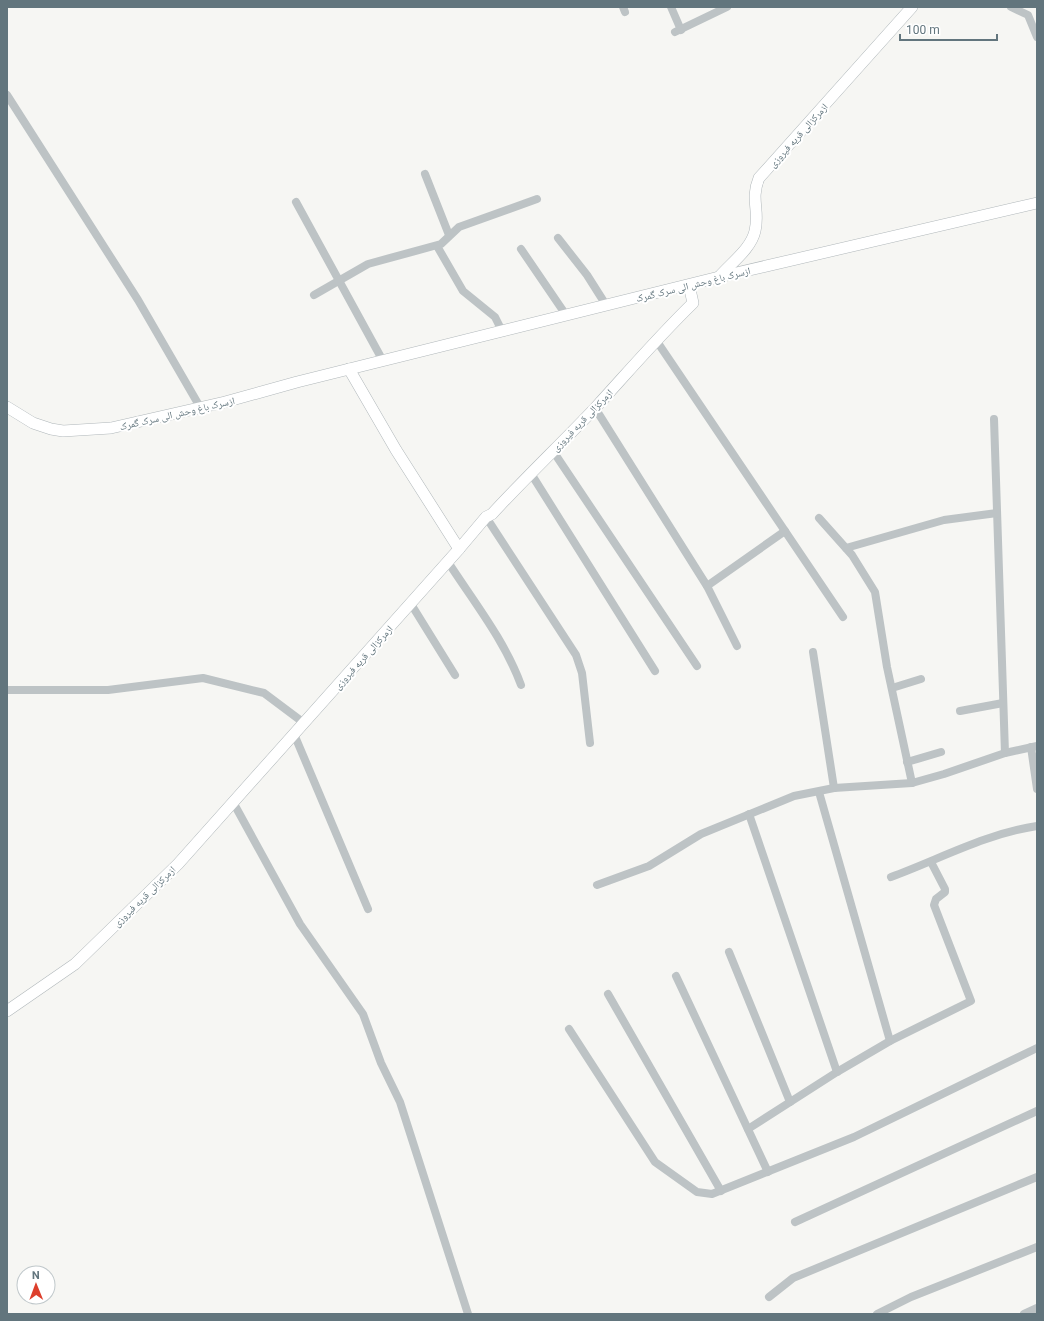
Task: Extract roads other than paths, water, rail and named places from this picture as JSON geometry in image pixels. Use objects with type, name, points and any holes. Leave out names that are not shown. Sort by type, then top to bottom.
[{"type":"main road","name":"ازمرکزالی قریه فیروزی","points":[[719,277],[751,241],[757,220],[754,189],[759,178],[912,7]]},
{"type":"main road","name":"ازسرک باغ وحش الی سرک گمرک","points":[[7,407],[33,423],[51,429],[63,431],[111,428],[246,397],[349,369],[719,277],[1037,203]]},
{"type":"main road","name":"ازمرکزالی قریه فیروزی","points":[[7,1011],[75,964],[178,864],[460,549],[486,517],[492,514],[530,472],[595,408],[656,340],[693,302],[689,285]]},
{"type":"main road","points":[[349,369],[396,450],[460,549]]},
{"type":"street","points":[[672,7],[678,31],[722,8]]},
{"type":"street","points":[[1011,7],[1028,15],[1037,38]]},
{"type":"street","points":[[7,95],[138,300],[200,407]]},
{"type":"street","points":[[425,174],[449,234]]},
{"type":"street","points":[[314,295],[368,264],[437,246],[445,242],[449,234],[459,227],[537,199]]},
{"type":"street","points":[[296,202],[383,361]]},
{"type":"street","points":[[558,238],[587,275],[606,305]]},
{"type":"street","points":[[437,246],[463,291],[496,317],[502,331]]},
{"type":"street","points":[[521,249],[566,315]]},
{"type":"street","points":[[656,340],[843,617]]},
{"type":"street","points":[[595,408],[708,586],[737,646]]},
{"type":"street","points":[[994,419],[1005,753]]},
{"type":"street","points":[[553,451],[682,642],[696,666]]},
{"type":"street","points":[[530,472],[655,671]]},
{"type":"street","points":[[846,548],[944,520],[997,513]]},
{"type":"street","points":[[486,517],[576,655],[582,673],[590,743]]},
{"type":"street","points":[[819,518],[846,548],[868,578],[875,592],[892,688],[912,783]]},
{"type":"street","points":[[708,586],[785,531]]},
{"type":"street","points":[[448,562],[504,648],[514,666],[521,685]]},
{"type":"street","points":[[411,604],[455,675]]},
{"type":"street","points":[[813,652],[834,788]]},
{"type":"street","points":[[7,690],[108,690],[203,678],[264,694],[304,723]]},
{"type":"street","points":[[892,688],[921,679]]},
{"type":"street","points":[[960,711],[1003,703]]},
{"type":"street","points":[[294,734],[368,909]]},
{"type":"street","points":[[598,885],[649,866],[701,834],[794,796],[834,788],[912,783],[944,774],[1005,753],[1034,746],[1037,789]]},
{"type":"street","points":[[907,762],[941,752]]},
{"type":"street","points":[[819,792],[890,1041]]},
{"type":"street","points":[[233,802],[300,924],[363,1014],[381,1063],[400,1102],[468,1314]]},
{"type":"street","points":[[749,814],[837,1072]]},
{"type":"street","points":[[891,877],[987,838],[1011,830],[1037,826]]},
{"type":"street","points":[[748,1129],[837,1072],[890,1041],[971,1001],[934,905],[936,899],[945,892],[945,889],[931,862]]},
{"type":"street","points":[[729,952],[790,1102]]},
{"type":"street","points":[[676,976],[768,1172]]},
{"type":"street","points":[[608,994],[721,1190]]},
{"type":"street","points":[[569,1029],[655,1162],[697,1192],[712,1194],[854,1137],[1037,1048]]},
{"type":"street","points":[[795,1222],[1037,1111]]},
{"type":"street","points":[[769,1297],[793,1278],[1037,1177]]},
{"type":"street","points":[[876,1314],[910,1297],[1037,1247]]},
{"type":"street","points":[[1024,1314],[1037,1308]]}]
